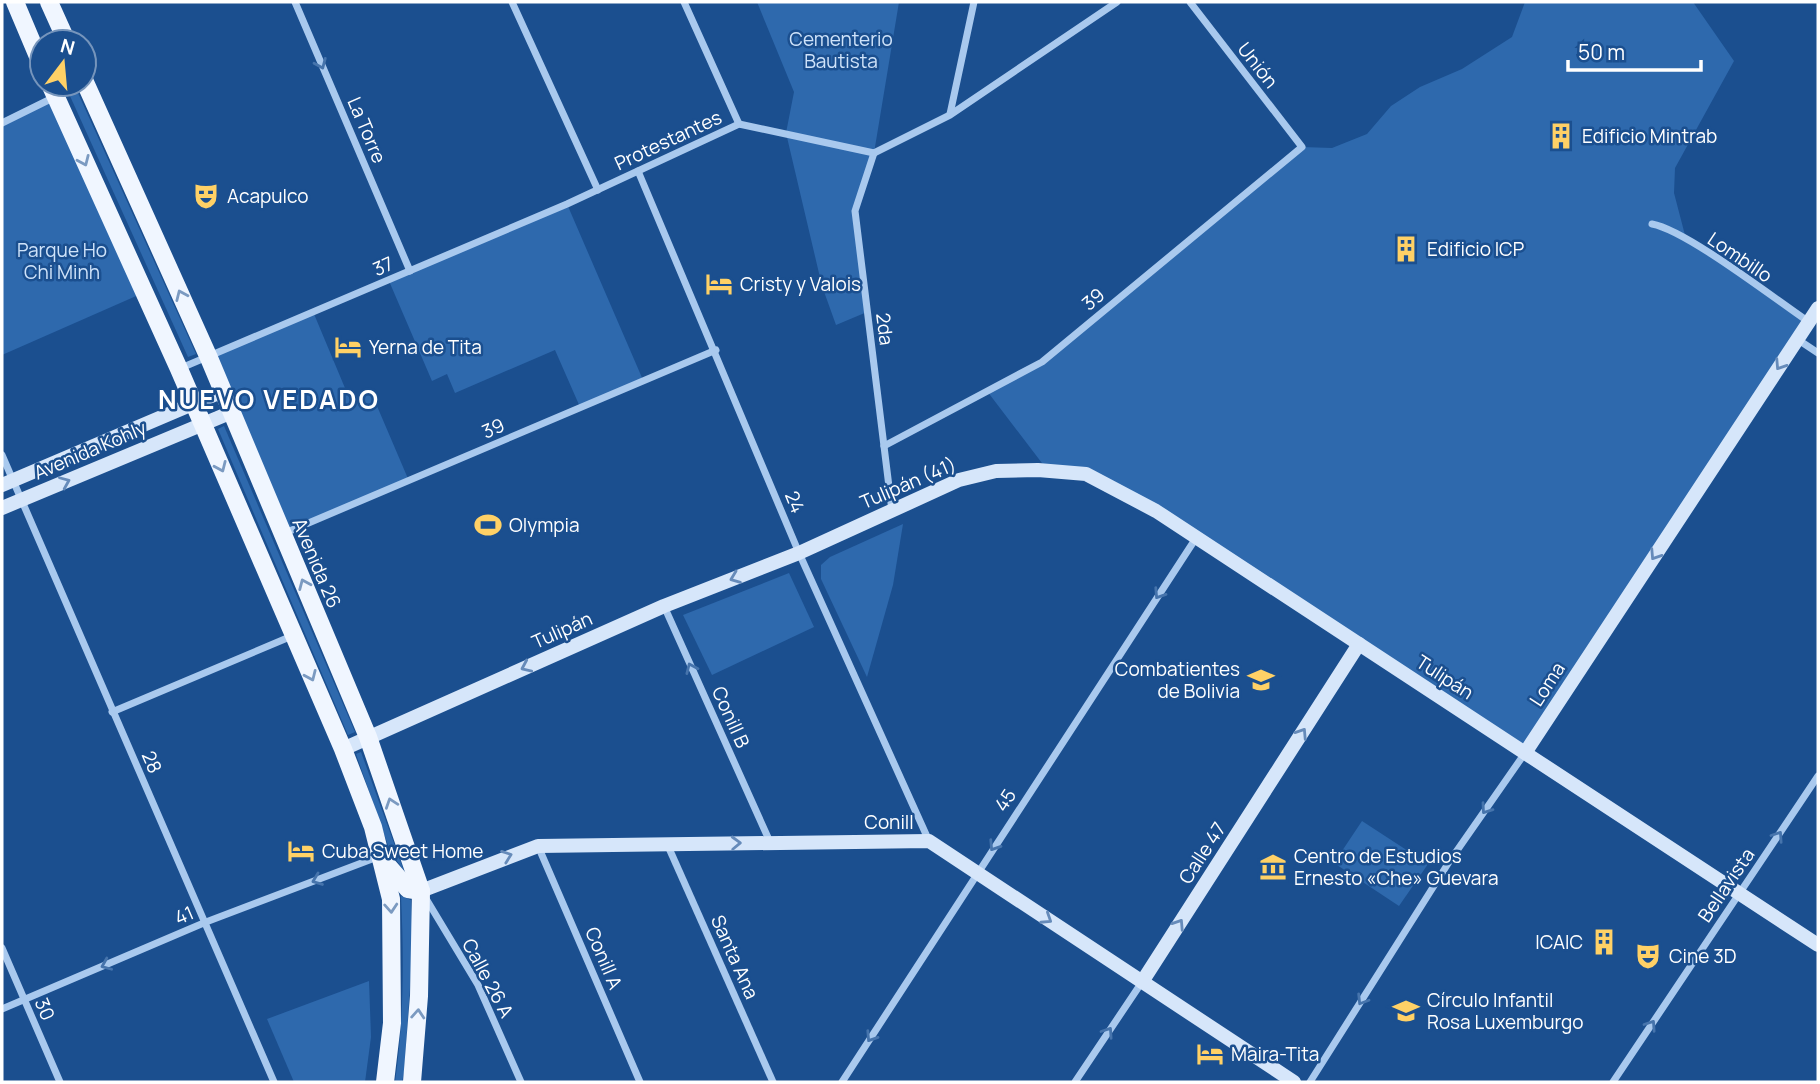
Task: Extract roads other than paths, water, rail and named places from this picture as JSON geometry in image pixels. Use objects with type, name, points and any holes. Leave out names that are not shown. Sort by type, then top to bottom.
[{"type":"main road","points":[[15,2],[28,33]]},
{"type":"main road","points":[[49,2],[61,28]]},
{"type":"main road","points":[[56,98],[179,369],[343,749],[381,856],[391,899],[394,962],[392,1023],[385,1082]]},
{"type":"main road","name":"Avenida 26","points":[[90,98],[209,358],[368,737],[421,891],[419,996],[412,1082]]},
{"type":"main road","points":[[381,856],[408,889],[421,891]]},
{"type":"street","name":"La Torre","points":[[295,2],[410,271]]},
{"type":"street","points":[[512,2],[598,190]]},
{"type":"street","points":[[684,2],[739,124]]},
{"type":"street","points":[[950,115],[974,2]]},
{"type":"street","points":[[874,153],[950,115],[1117,2]]},
{"type":"street","name":"Unión","points":[[1191,2],[1302,147]]},
{"type":"street","points":[[2,122],[41,98]]},
{"type":"street","name":"Protestantes","points":[[598,190],[739,124],[874,153]]},
{"type":"street","name":"39","points":[[884,446],[1042,362],[1302,147]]},
{"type":"street","name":"2da","points":[[874,153],[855,211],[892,511]]},
{"type":"street","name":"24","points":[[638,171],[716,350],[799,553],[929,841]]},
{"type":"street","name":"37","points":[[179,369],[598,190]]},
{"type":"street","name":"Lombillo","points":[[1652,224],[1663,226],[1686,239],[1809,322]]},
{"type":"street","name":"Loma","points":[[1310,1082],[1449,862],[1525,753],[1818,308]]},
{"type":"street","points":[[1797,339],[1818,353]]},
{"type":"street","name":"39","points":[[283,534],[716,350]]},
{"type":"street","name":"Avenida Kohly","points":[[7,482],[223,391]]},
{"type":"street","name":"Avenida Kohly","points":[[2,508],[232,412]]},
{"type":"street","name":"28","points":[[2,455],[7,482],[21,500],[274,1082]]},
{"type":"street","name":"Tulipán","points":[[1038,470],[1086,474],[1156,511],[1818,945]]},
{"type":"street","name":"Tulipán (41)","points":[[799,553],[959,480],[996,471],[1038,470]]},
{"type":"street","name":"45","points":[[842,1082],[1197,537]]},
{"type":"street","name":"Tulipán","points":[[343,749],[664,606],[799,553]]},
{"type":"street","name":"Conill B","points":[[664,606],[770,842]]},
{"type":"street","points":[[112,712],[293,636]]},
{"type":"street","name":"Calle 47","points":[[1075,1082],[1359,643]]},
{"type":"street","name":"Bellavista","points":[[1613,1082],[1818,776]]},
{"type":"street","name":"Conill","points":[[421,891],[507,855],[538,846],[929,841],[1294,1082]]},
{"type":"street","name":"Santa Ana","points":[[668,845],[773,1082]]},
{"type":"street","name":"Conill A","points":[[538,846],[640,1082]]},
{"type":"street","name":"41","points":[[2,1009],[206,922],[381,856]]},
{"type":"street","name":"Calle 26 A","points":[[421,891],[478,985],[521,1082]]},
{"type":"street","name":"30","points":[[2,948],[60,1082]]},
{"type":"place","name":"Edificio Mintrab","points":[[1561,136]]},
{"type":"place","name":"Acapulco","points":[[206,196]]},
{"type":"place","name":"Edificio ICP","points":[[1406,249]]},
{"type":"place","name":"Cristy y Valois","points":[[719,284]]},
{"type":"place","name":"Yerna de Tita","points":[[348,347]]},
{"type":"place","name":"Olympia","points":[[488,525]]},
{"type":"place","name":"Combatientes de Bolivia","points":[[1261,680]]},
{"type":"place","name":"Cuba Sweet Home","points":[[301,851]]},
{"type":"place","name":"Centro de Estudios Ernesto «Che» Guevara","points":[[1273,867]]},
{"type":"place","name":"ICAIC","points":[[1604,942]]},
{"type":"place","name":"Cine 3D","points":[[1648,956]]},
{"type":"place","name":"Círculo Infantil Rosa Luxemburgo","points":[[1406,1011]]},
{"type":"place","name":"Maira-Tita","points":[[1210,1054]]},
{"type":"district","name":"NUEVO VEDADO","points":[[269,399]]},
{"type":"park label","name":"Cementerio Bautista","points":[[841,50]]},
{"type":"park label","name":"Parque Ho Chi Minh","points":[[62,261]]}]
